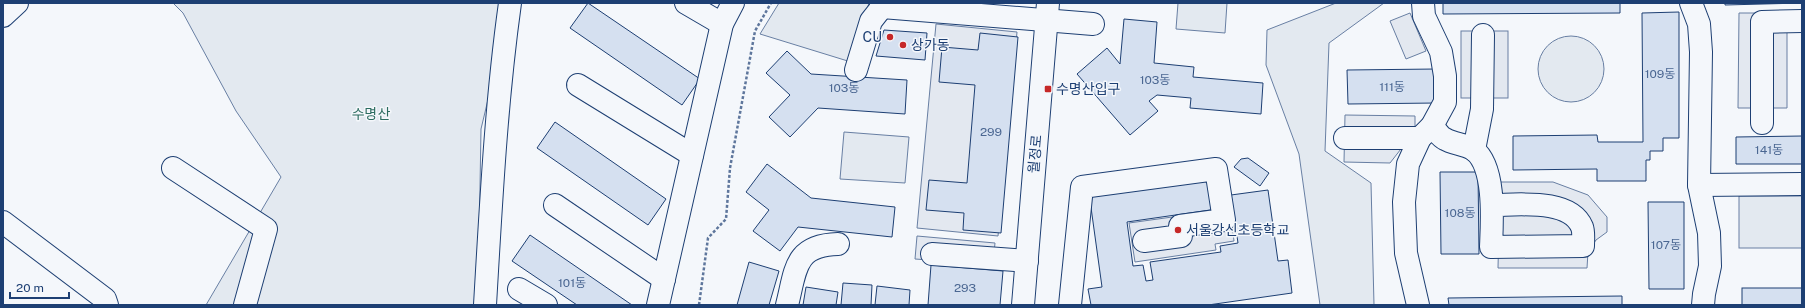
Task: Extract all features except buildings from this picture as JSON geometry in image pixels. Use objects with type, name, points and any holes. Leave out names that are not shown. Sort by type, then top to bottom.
[{"type":"street","points":[[3,16],[17,3]]},
{"type":"street","points":[[485,305],[493,166],[503,52],[510,3]]},
{"type":"street","points":[[686,3],[722,24]]},
{"type":"street","points":[[658,305],[722,24],[733,3]]},
{"type":"street","points":[[1418,305],[1406,253],[1404,202],[1408,164],[1445,102],[1445,76],[1441,52],[1424,16],[1423,3]]},
{"type":"street","points":[[1691,3],[1699,24],[1701,52],[1699,186],[1709,233],[1710,266],[1703,305]]},
{"type":"street","points":[[856,70],[871,21],[881,5],[1047,12],[1093,24]]},
{"type":"street","name":"월정로","points":[[1023,305],[1047,12]]},
{"type":"street","points":[[1762,123],[1762,22],[1802,21]]},
{"type":"street","points":[[1474,150],[1482,109],[1483,35]]},
{"type":"street","points":[[578,85],[692,155]]},
{"type":"street","points":[[1345,138],[1426,132],[1474,150],[1484,162],[1492,205]]},
{"type":"street","points":[[173,168],[266,229],[245,305]]},
{"type":"street","points":[[1070,305],[1082,187],[1216,169],[1224,220],[1180,226],[1181,236],[1144,241]]},
{"type":"street","points":[[1699,186],[1802,184]]},
{"type":"street","points":[[555,205],[664,279]]},
{"type":"street","points":[[3,222],[105,300],[107,305]]},
{"type":"street","points":[[787,305],[800,259],[808,250],[823,244],[838,244]]},
{"type":"street","points":[[932,254],[1027,261]]},
{"type":"street","points":[[519,289],[546,305]]},
{"type":"path","points":[[699,305],[708,238],[726,219],[730,168],[755,31],[771,3]]},
{"type":"green space","name":"수명산","points":[[173,3],[511,3],[481,129],[478,305],[206,305],[281,177],[236,111],[183,13]]},
{"type":"green space","points":[[779,3],[869,3],[851,62],[760,34]]},
{"type":"green space","points":[[1178,3],[1227,3],[1225,33],[1176,29]]},
{"type":"green space","points":[[1336,3],[1384,3],[1329,43],[1325,151],[1371,183],[1374,305],[1320,305],[1299,154],[1266,65],[1267,30]]},
{"type":"green space","points":[[1571,36],[1583,39],[1594,46],[1601,57],[1604,69],[1601,81],[1594,92],[1583,99],[1571,102],[1559,99],[1548,92],[1541,81],[1538,69],[1541,57],[1548,46],[1559,39]]},
{"type":"green space","points":[[844,132],[909,137],[905,183],[840,179]]},
{"type":"green space","points":[[1739,196],[1802,196],[1802,248],[1739,248]]},
{"type":"shaded area","points":[[1410,13],[1426,51],[1406,59],[1390,21]]},
{"type":"shaded area","points":[[1739,13],[1787,13],[1787,108],[1738,108]]},
{"type":"shaded area","points":[[936,24],[1017,32],[998,236],[917,228]]},
{"type":"shaded area","points":[[1461,31],[1508,31],[1508,98],[1461,98]]},
{"type":"shaded area","points":[[1345,115],[1415,116],[1415,131],[1390,163],[1344,162]]},
{"type":"shaded area","points":[[1500,182],[1553,182],[1588,195],[1607,217],[1607,232],[1596,240],[1588,252],[1587,268],[1498,268]]},
{"type":"shaded area","points":[[1230,209],[1234,241],[1215,244],[1216,250],[1135,262],[1129,223]]},
{"type":"shaded area","points":[[917,236],[995,243],[994,253],[930,260],[915,259]]},
{"type":"place","name":"CU","points":[[890,37]]},
{"type":"place","name":"상가동","points":[[903,45]]},
{"type":"place","name":"수명산입구","points":[[1048,89]]},
{"type":"place","name":"서울강신초등학교","points":[[1178,230]]}]
